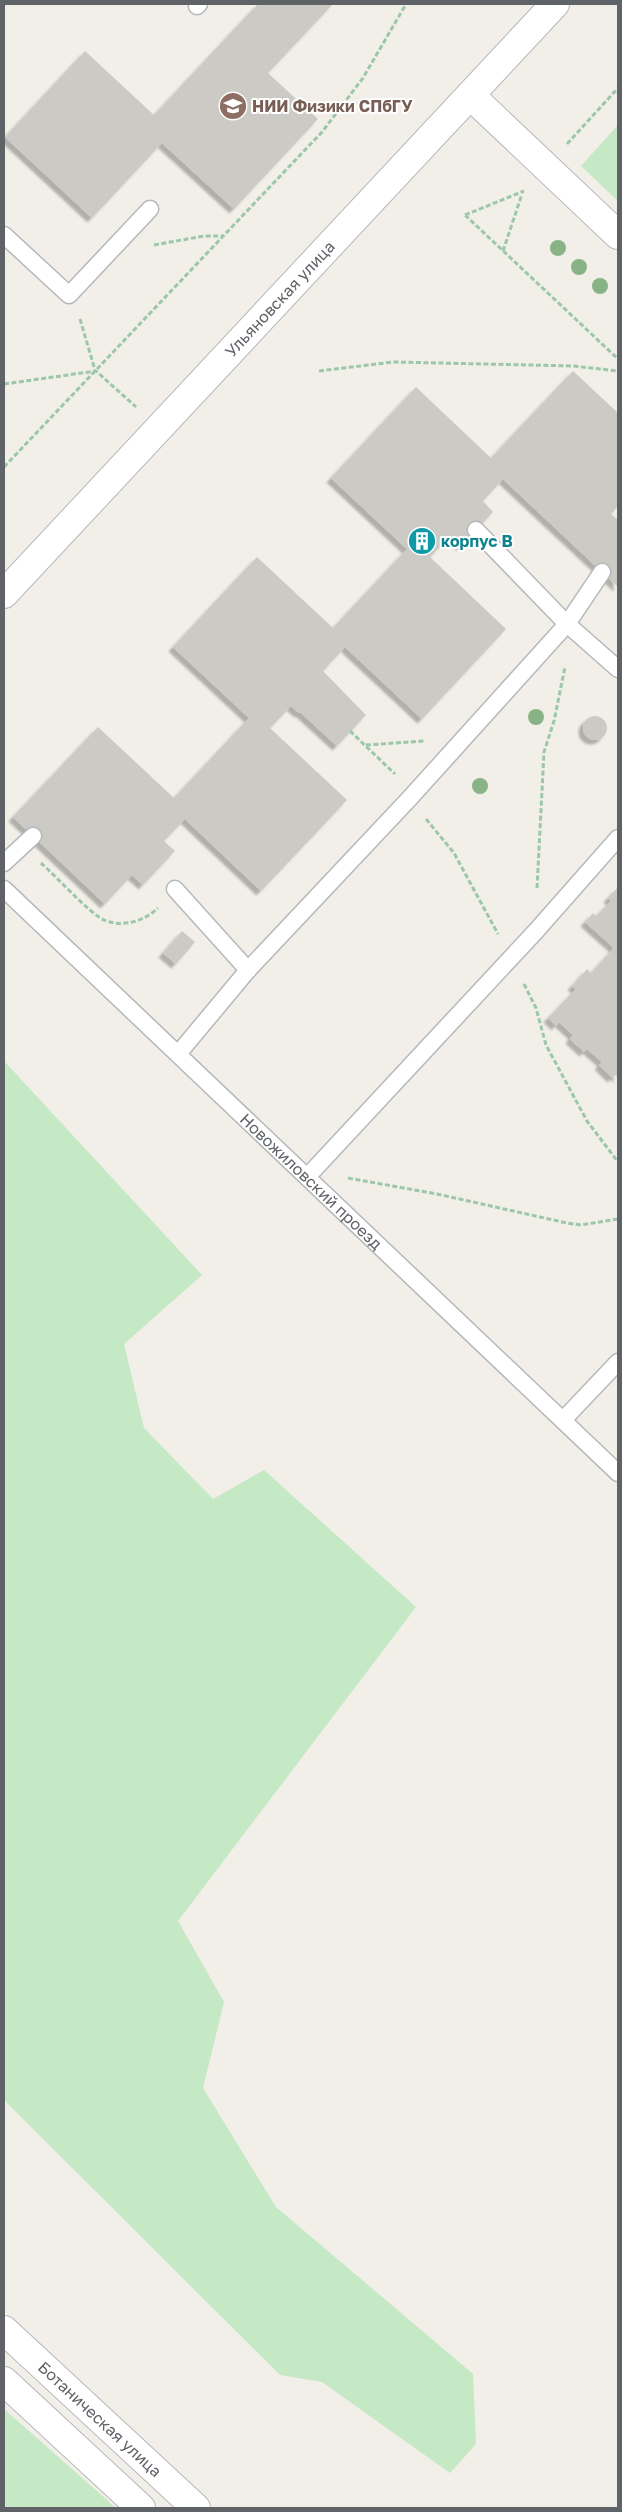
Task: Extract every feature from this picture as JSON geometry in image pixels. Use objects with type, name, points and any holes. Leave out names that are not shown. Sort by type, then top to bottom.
[{"type":"street","name":"Ульяновская улица","points":[[4,594],[555,4]]},
{"type":"street","points":[[470,95],[618,235]]},
{"type":"street","name":"Ботаническая улица","points":[[4,2330],[196,2508]]},
{"type":"street","points":[[4,2381],[141,2508]]},
{"type":"lane","points":[[4,235],[69,295],[150,209]]},
{"type":"lane","points":[[476,530],[567,624],[618,669]]},
{"type":"lane","points":[[178,1054],[248,970],[409,799],[567,624],[602,572]]},
{"type":"lane","points":[[307,1177],[510,956],[536,931],[618,838]]},
{"type":"lane","points":[[4,863],[28,841]]},
{"type":"lane","name":"Новожиловский проезд","points":[[4,889],[618,1472]]},
{"type":"lane","points":[[176,889],[248,970]]},
{"type":"lane","points":[[563,1420],[618,1362]]},
{"type":"path","points":[[4,467],[322,132],[363,78],[406,4]]},
{"type":"path","points":[[562,149],[618,88]]},
{"type":"path","points":[[530,186],[522,194],[466,214],[618,358]]},
{"type":"path","points":[[503,251],[522,194]]},
{"type":"path","points":[[106,256],[204,236],[225,236]]},
{"type":"path","points":[[69,295],[80,318],[96,371],[158,429]]},
{"type":"path","points":[[319,371],[393,362],[573,366],[618,370]]},
{"type":"path","points":[[4,384],[96,371]]},
{"type":"path","points":[[536,931],[544,752],[554,722],[566,666],[567,624]]},
{"type":"path","points":[[350,731],[405,783],[409,799],[454,853],[536,1008],[546,1046],[587,1121],[618,1162]]},
{"type":"path","points":[[365,745],[427,740]]},
{"type":"path","points":[[28,841],[99,917],[112,923],[135,921],[147,917],[176,889]]},
{"type":"path","points":[[307,1177],[366,1180],[581,1225],[618,1219]]},
{"type":"green space","points":[[618,125],[618,201],[581,166]]},
{"type":"green space","points":[[4,1061],[202,1275],[124,1344],[144,1428],[213,1499],[264,1470],[416,1607],[178,1921],[224,2002],[203,2088],[276,2207],[473,2374],[476,2444],[450,2473],[322,2382],[280,2375],[4,2100]]},
{"type":"green space","points":[[4,2409],[116,2508],[4,2508]]},
{"type":"building","name":"НИИ Физики СПбГУ","points":[[258,4],[333,4],[268,73],[318,119],[234,209],[162,143],[92,218],[5,137],[85,51],[154,115]]},
{"type":"building","points":[[573,371],[618,413],[618,506],[611,514],[618,520],[618,587],[503,479],[483,501],[493,512],[461,546],[450,536],[430,557],[506,629],[422,719],[345,647],[323,671],[366,715],[337,746],[291,706],[270,728],[347,800],[261,891],[185,819],[164,841],[175,851],[143,885],[132,875],[105,904],[13,817],[98,727],[174,798],[249,718],[173,647],[257,557],[333,628],[407,549],[331,478],[416,387],[491,458]]},
{"type":"building","points":[[595,716],[604,719],[607,728],[604,737],[595,740],[586,737],[583,728],[586,719]]},
{"type":"building","points":[[618,887],[618,1078],[615,1075],[612,1078],[599,1065],[602,1062],[587,1049],[584,1052],[570,1039],[573,1035],[559,1022],[556,1026],[548,1018],[576,989],[572,986],[587,969],[591,973],[614,948],[585,922],[593,913],[596,916],[611,901],[608,898]]},
{"type":"building","points":[[182,931],[195,942],[176,964],[163,953]]},
{"type":"place","name":"НИИ Физики СПбГУ","points":[[233,106]]},
{"type":"place","name":"корпус В","points":[[422,541]]}]
